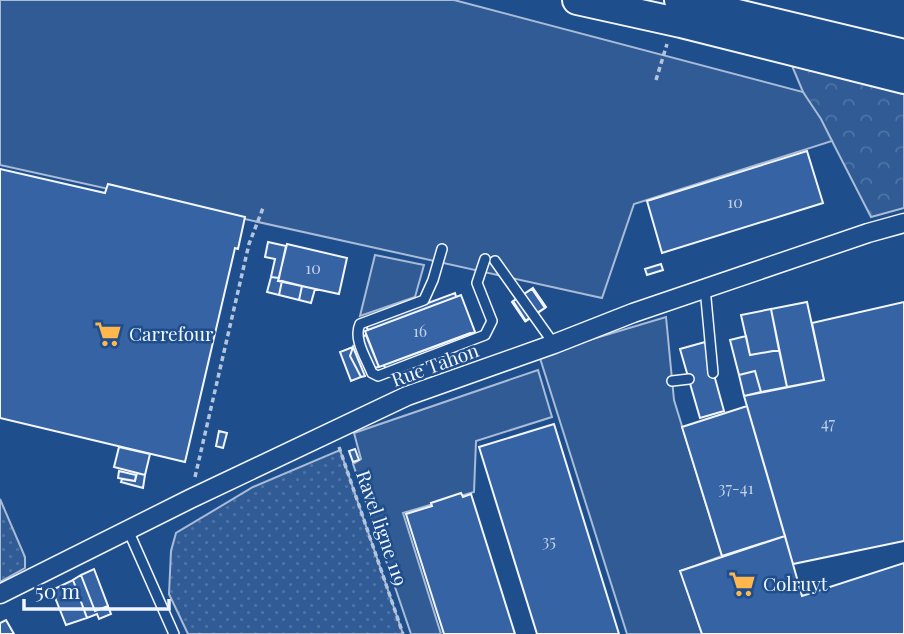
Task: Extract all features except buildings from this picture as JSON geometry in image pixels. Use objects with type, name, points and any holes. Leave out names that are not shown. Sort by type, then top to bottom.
[{"type":"main road","points":[[577,0],[728,15],[904,54]]},
{"type":"main road","points":[[679,0],[904,79]]},
{"type":"street","name":"Rue Tahon","points":[[0,594],[190,499],[407,396],[555,344],[633,313],[904,223]]},
{"type":"lane","points":[[442,249],[433,281],[424,300],[360,324],[357,330],[358,338],[372,373],[378,376],[485,335],[492,321],[477,283],[485,259]]},
{"type":"lane","points":[[495,261],[555,344]]},
{"type":"lane","points":[[705,289],[713,373]]},
{"type":"lane","points":[[673,382],[689,379]]},
{"type":"lane","points":[[128,530],[174,634]]},
{"type":"path","points":[[190,499],[249,244],[263,208]]},
{"type":"path","name":"Ravel ligne 119","points":[[334,431],[403,634]]},
{"type":"green space","points":[[790,61],[904,92],[904,208],[871,217],[803,92]]},
{"type":"green space","points":[[340,450],[403,634],[188,634],[169,594],[171,551],[176,533],[253,487]]},
{"type":"green space","points":[[0,499],[25,557],[25,568],[0,582]]},
{"type":"shaded area","points":[[0,0],[454,0],[803,92],[832,141],[634,204],[602,298],[0,165]]},
{"type":"shaded area","points":[[375,255],[424,265],[415,297],[360,316]]},
{"type":"shaded area","points":[[666,317],[674,400],[722,556],[681,571],[702,634],[627,634],[539,355]]},
{"type":"shaded area","points":[[538,370],[552,417],[476,441],[474,492],[403,513],[441,634],[411,634],[353,464],[361,459],[354,433]]},
{"type":"place","name":"Carrefour","points":[[108,334]]},
{"type":"place","name":"Colruyt","points":[[742,584]]}]
